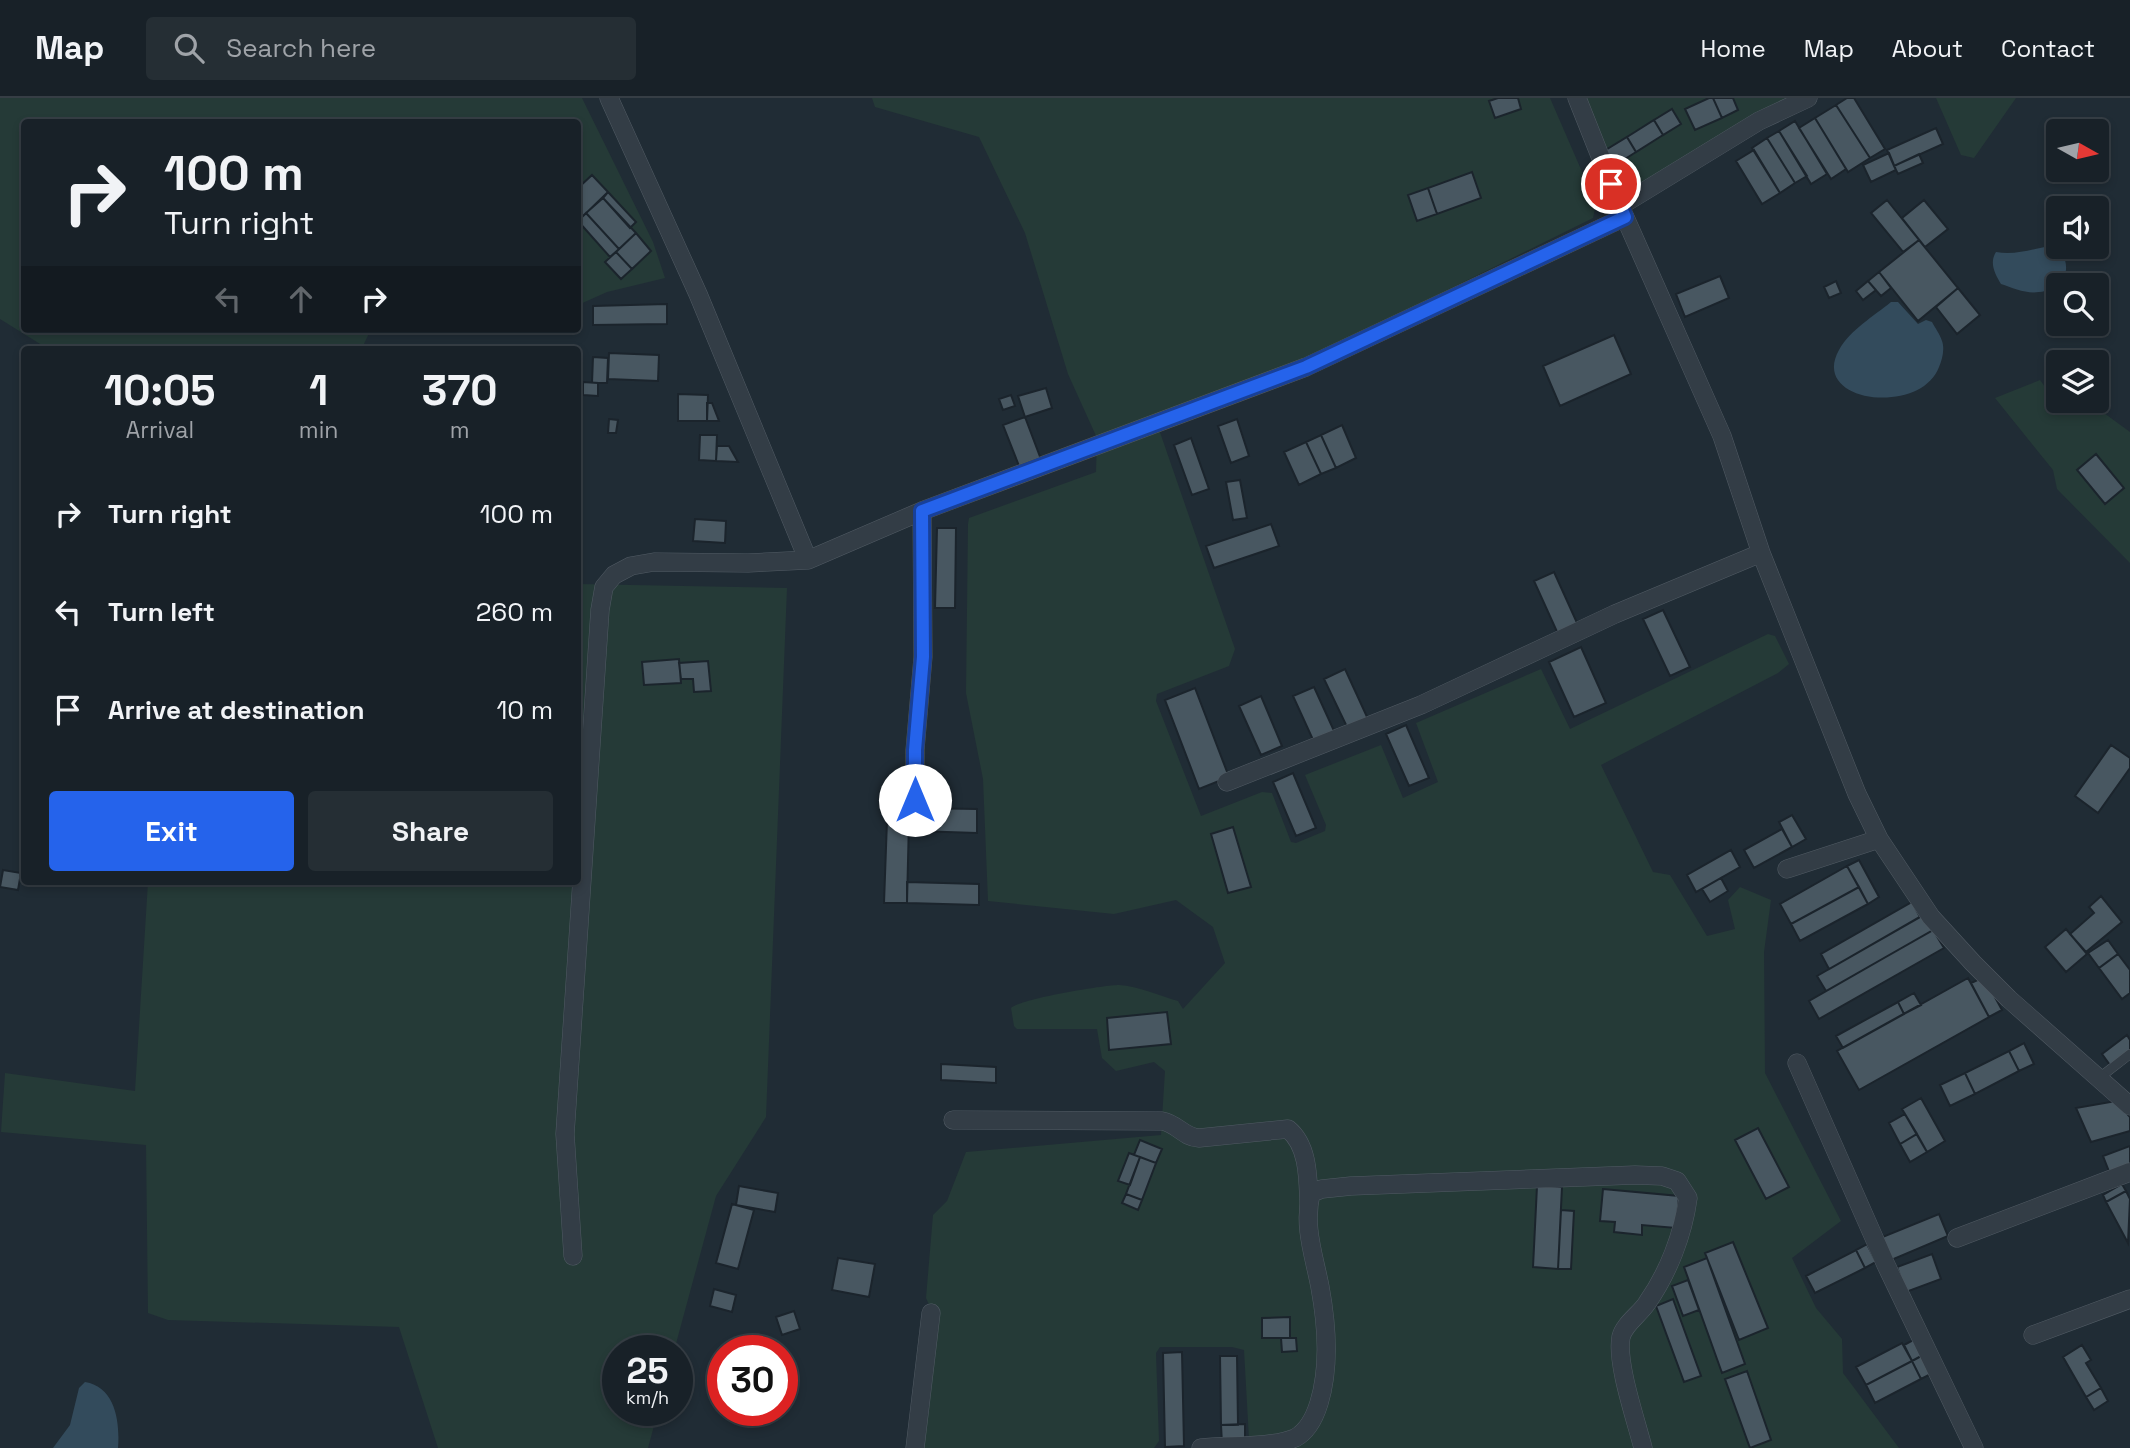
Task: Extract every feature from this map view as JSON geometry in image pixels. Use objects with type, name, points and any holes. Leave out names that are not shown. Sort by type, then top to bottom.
[{"type":"street","points":[[609,98],[698,294],[808,560]]},
{"type":"street","points":[[1577,98],[1622,212],[1722,436],[1761,553],[1857,794],[1879,838],[1931,917],[1973,963],[2009,999],[2130,1106]]},
{"type":"street","points":[[573,1256],[565,1133],[600,610],[604,587],[614,575],[631,566],[654,562],[748,563],[808,560],[922,511],[1306,367],[1622,212],[1759,121],[1808,98]]},
{"type":"street","points":[[915,800],[915,750],[923,657],[922,511]]},
{"type":"street","points":[[1227,782],[1421,705],[1615,614],[1761,553]]},
{"type":"street","points":[[1787,869],[1879,838]]},
{"type":"street","points":[[1797,1063],[1886,1265],[1974,1448]]},
{"type":"street","points":[[953,1121],[1163,1121],[1178,1126],[1190,1138],[1288,1129],[1295,1137],[1308,1167],[1308,1233],[1320,1289],[1326,1362],[1322,1392],[1315,1415],[1296,1438],[1278,1445],[1201,1448]]},
{"type":"street","points":[[1957,1238],[2130,1172]]},
{"type":"street","points":[[1309,1205],[1311,1194],[1322,1189],[1351,1186],[1634,1175],[1677,1181],[1688,1198],[1681,1230],[1659,1285],[1637,1317],[1624,1329],[1621,1337],[1621,1354],[1643,1448]]},
{"type":"street","points":[[2033,1335],[2130,1299]]},
{"type":"street","points":[[915,1448],[931,1313]]},
{"type":"lane","points":[[2099,1078],[2130,1054]]},
{"type":"green space","points":[[0,98],[582,98],[653,242],[665,278],[607,292],[581,304],[581,119],[21,119],[21,332],[0,319]]},
{"type":"green space","points":[[872,98],[1550,98],[1596,204],[1593,218],[1302,362],[1154,415],[1235,649],[1229,666],[1157,694],[1156,701],[1201,816],[1262,792],[1272,793],[1291,842],[1296,843],[1325,831],[1326,825],[1305,775],[1381,745],[1403,798],[1438,782],[1416,723],[1541,669],[1570,729],[1768,634],[1775,636],[1789,664],[1778,673],[1601,765],[1653,872],[1670,875],[1707,936],[1735,929],[1728,900],[1740,887],[1771,900],[1764,952],[1765,1073],[1841,1221],[1792,1258],[1816,1308],[1842,1339],[1843,1373],[1899,1448],[1285,1448],[1249,1439],[1244,1350],[1232,1347],[1160,1347],[1156,1353],[1159,1441],[1154,1448],[919,1448],[933,1313],[926,1298],[933,1215],[947,1201],[966,1152],[1161,1135],[1165,1071],[1154,1062],[1116,1071],[1102,1058],[1097,1029],[1017,1029],[1011,1008],[1045,997],[1119,985],[1178,1001],[1183,1009],[1225,963],[1213,927],[1176,900],[1114,914],[988,901],[983,779],[966,693],[969,518],[1096,472],[1097,438],[1068,374],[1025,233],[979,137],[875,107]]},
{"type":"green space","points":[[1583,98],[1791,98],[1621,200]]},
{"type":"green space","points":[[1936,98],[2016,98],[1974,158],[1961,155]]},
{"type":"green space","points":[[22,333],[369,333],[363,346],[43,346]]},
{"type":"green space","points":[[2040,380],[2046,388],[2046,413],[2104,413],[2130,432],[2130,563],[2057,489],[2053,470],[1995,398]]},
{"type":"green space","points":[[581,584],[787,588],[766,1117],[716,1196],[678,1335],[602,1335],[602,1426],[654,1426],[648,1448],[438,1448],[399,1327],[168,1320],[148,1313],[146,1145],[1,1132],[5,1073],[135,1091],[148,885],[581,885]]},
{"type":"water","points":[[2046,248],[2046,259],[2064,259],[2065,273],[2046,273],[2046,290],[2034,292],[2001,284],[1993,264],[1994,256],[1996,252],[2012,253]]},
{"type":"water","points":[[1891,302],[1898,302],[1918,324],[1926,320],[1932,322],[1943,344],[1939,367],[1928,383],[1912,392],[1892,397],[1871,397],[1853,392],[1839,382],[1834,368],[1839,350],[1856,330]]},
{"type":"water","points":[[85,1382],[95,1385],[110,1398],[117,1417],[118,1448],[53,1448],[70,1425],[79,1388]]},
{"type":"building","points":[[1518,98],[1521,109],[1495,118],[1489,101]]},
{"type":"building","points":[[1713,98],[1722,118],[1695,130],[1685,109]]},
{"type":"building","points":[[1713,98],[1733,98],[1738,110],[1722,118]]},
{"type":"building","points":[[1847,98],[1854,98],[1885,149],[1870,158],[1836,105]]},
{"type":"building","points":[[1836,105],[1870,158],[1848,172],[1815,118]]},
{"type":"building","points":[[1672,109],[1681,124],[1663,135],[1654,120]]},
{"type":"building","points":[[1815,118],[1846,169],[1831,179],[1799,128]]},
{"type":"building","points":[[1654,120],[1663,135],[1636,152],[1627,137]]},
{"type":"building","points":[[1795,121],[1827,174],[1811,184],[1779,131]]},
{"type":"building","points":[[1936,128],[1943,144],[1894,166],[1887,150]]},
{"type":"building","points":[[1779,131],[1807,176],[1795,183],[1767,138]]},
{"type":"building","points":[[1627,137],[1636,152],[1614,166],[1604,151]]},
{"type":"building","points":[[1767,138],[1795,183],[1780,193],[1752,148]]},
{"type":"building","points":[[1754,150],[1780,193],[1762,204],[1736,161]]},
{"type":"building","points":[[1889,153],[1896,170],[1871,182],[1863,165]]},
{"type":"building","points":[[1919,154],[1923,163],[1898,174],[1894,166]]},
{"type":"building","points":[[1472,172],[1481,198],[1437,214],[1428,188]]},
{"type":"building","points":[[592,175],[608,192],[581,218],[581,185]]},
{"type":"building","points":[[1428,188],[1437,214],[1417,221],[1408,195]]},
{"type":"building","points":[[608,192],[636,222],[630,228],[603,198]]},
{"type":"building","points":[[603,198],[636,233],[619,249],[586,213]]},
{"type":"building","points":[[1887,200],[1919,240],[1903,252],[1871,213]]},
{"type":"building","points":[[1924,200],[1948,229],[1925,247],[1902,218]]},
{"type":"building","points":[[586,213],[619,249],[610,257],[581,224],[581,218]]},
{"type":"building","points":[[636,233],[651,251],[632,269],[616,252]]},
{"type":"building","points":[[1919,240],[1958,288],[1918,321],[1879,272]]},
{"type":"building","points":[[616,252],[632,269],[621,279],[605,262]]},
{"type":"building","points":[[1879,272],[1891,288],[1881,296],[1868,281]]},
{"type":"building","points":[[1720,276],[1729,298],[1685,317],[1676,294]]},
{"type":"building","points":[[1836,281],[1841,293],[1829,298],[1824,287]]},
{"type":"building","points":[[1868,281],[1876,290],[1863,300],[1856,291]]},
{"type":"building","points":[[1958,288],[1980,315],[1957,334],[1936,307]]},
{"type":"building","points":[[667,304],[667,324],[593,325],[593,306]]},
{"type":"building","points":[[1614,335],[1631,374],[1560,406],[1543,366]]},
{"type":"building","points":[[609,353],[659,355],[658,381],[608,379]]},
{"type":"building","points":[[593,357],[608,358],[607,383],[592,383]]},
{"type":"building","points":[[583,382],[598,383],[598,396],[583,395]]},
{"type":"building","points":[[1046,388],[1052,408],[1025,417],[1018,396]]},
{"type":"building","points":[[678,394],[708,395],[707,421],[678,421]]},
{"type":"building","points":[[1011,395],[1015,406],[1003,410],[999,399]]},
{"type":"building","points":[[707,403],[712,403],[719,421],[707,421]]},
{"type":"building","points":[[1025,417],[1042,462],[1021,471],[1003,425]]},
{"type":"building","points":[[609,419],[618,420],[616,433],[608,433]]},
{"type":"building","points":[[1237,419],[1249,456],[1231,463],[1218,426]]},
{"type":"building","points":[[1342,425],[1356,458],[1336,468],[1321,435]]},
{"type":"building","points":[[700,435],[717,435],[716,461],[699,460]]},
{"type":"building","points":[[1321,435],[1336,468],[1321,474],[1306,442]]},
{"type":"building","points":[[1191,438],[1209,489],[1192,495],[1174,445]]},
{"type":"building","points":[[1306,442],[1321,474],[1299,485],[1284,452]]},
{"type":"building","points":[[717,446],[729,446],[738,462],[716,461]]},
{"type":"building","points":[[2096,454],[2124,488],[2105,504],[2077,470]]},
{"type":"building","points":[[1240,480],[1247,518],[1233,520],[1226,482]]},
{"type":"building","points":[[695,519],[726,521],[725,543],[693,541]]},
{"type":"building","points":[[1271,524],[1279,546],[1214,568],[1206,546]]},
{"type":"building","points":[[937,528],[956,528],[955,608],[935,608]]},
{"type":"building","points":[[1554,572],[1578,625],[1558,634],[1534,581]]},
{"type":"building","points":[[1663,610],[1690,667],[1670,676],[1643,619]]},
{"type":"building","points":[[1581,647],[1606,703],[1574,717],[1549,662]]},
{"type":"building","points":[[679,659],[681,683],[644,685],[642,662]]},
{"type":"building","points":[[708,661],[711,691],[694,692],[693,679],[681,679],[679,663]]},
{"type":"building","points":[[1345,669],[1368,719],[1348,729],[1324,679]]},
{"type":"building","points":[[1314,687],[1335,733],[1314,742],[1293,696]]},
{"type":"building","points":[[1195,688],[1229,777],[1199,789],[1165,700]]},
{"type":"building","points":[[1261,696],[1282,746],[1261,755],[1239,706]]},
{"type":"building","points":[[1406,725],[1429,778],[1409,786],[1386,734]]},
{"type":"building","points":[[2111,745],[2130,758],[2130,768],[2098,813],[2075,796]]},
{"type":"building","points":[[1293,773],[1316,828],[1296,836],[1273,782]]},
{"type":"building","points":[[917,808],[977,809],[977,833],[916,831]]},
{"type":"building","points":[[1792,815],[1806,839],[1792,847],[1779,822]]},
{"type":"building","points":[[887,820],[909,820],[907,903],[884,903]]},
{"type":"building","points":[[1233,827],[1251,887],[1228,893],[1211,834]]},
{"type":"building","points":[[1782,829],[1792,847],[1754,868],[1744,850]]},
{"type":"building","points":[[1731,850],[1740,867],[1696,892],[1687,875]]},
{"type":"building","points":[[1859,860],[1879,897],[1868,904],[1847,866]]},
{"type":"building","points":[[1847,866],[1859,887],[1791,924],[1780,904]]},
{"type":"building","points":[[3,870],[21,873],[18,890],[0,887]]},
{"type":"building","points":[[1721,878],[1728,891],[1710,902],[1702,889]]},
{"type":"building","points":[[907,882],[979,884],[979,905],[907,903]]},
{"type":"building","points":[[1859,887],[1868,904],[1800,941],[1791,924]]},
{"type":"building","points":[[2101,896],[2122,922],[2086,952],[2070,934],[2094,913],[2089,907]]},
{"type":"building","points":[[1912,902],[1920,917],[1829,969],[1821,954]]},
{"type":"building","points":[[1925,914],[1933,930],[1826,991],[1817,976]]},
{"type":"building","points":[[2066,929],[2087,954],[2066,972],[2045,947]]},
{"type":"building","points":[[1933,930],[1944,948],[1819,1019],[1809,1001]]},
{"type":"building","points":[[2108,940],[2118,954],[2099,968],[2088,953]]},
{"type":"building","points":[[2118,954],[2130,970],[2130,993],[2122,999],[2099,968]]},
{"type":"building","points":[[1984,977],[2002,1010],[1989,1017],[1971,983]]},
{"type":"building","points":[[1968,978],[1989,1017],[1859,1090],[1837,1051]]},
{"type":"building","points":[[1914,993],[1921,1005],[1904,1014],[1898,1002]]},
{"type":"building","points":[[1898,1002],[1904,1014],[1843,1048],[1836,1036]]},
{"type":"building","points":[[1167,1012],[1171,1044],[1109,1050],[1107,1018]]},
{"type":"building","points":[[2127,1035],[2130,1051],[2110,1065],[2102,1054]]},
{"type":"building","points":[[2024,1043],[2034,1064],[2019,1071],[2009,1051]]},
{"type":"building","points":[[2009,1051],[2019,1071],[1975,1094],[1965,1073]]},
{"type":"building","points":[[941,1064],[996,1067],[996,1083],[941,1080]]},
{"type":"building","points":[[1965,1073],[1975,1094],[1950,1106],[1940,1085]]},
{"type":"building","points":[[1921,1098],[1945,1141],[1927,1152],[1902,1109]]},
{"type":"building","points":[[2116,1101],[2130,1117],[2130,1131],[2091,1142],[2076,1108]]},
{"type":"building","points":[[1905,1114],[1917,1134],[1900,1144],[1889,1123]]},
{"type":"building","points":[[1758,1128],[1789,1187],[1766,1199],[1735,1140]]},
{"type":"building","points":[[1917,1134],[1927,1152],[1910,1162],[1900,1144]]},
{"type":"building","points":[[1140,1140],[1162,1149],[1156,1163],[1134,1155]]},
{"type":"building","points":[[2130,1146],[2130,1166],[2110,1174],[2103,1156]]},
{"type":"building","points":[[1129,1153],[1140,1157],[1130,1185],[1118,1181]]},
{"type":"building","points":[[1140,1157],[1156,1163],[1142,1200],[1126,1194]]},
{"type":"building","points":[[2122,1184],[2126,1191],[2106,1202],[2103,1195]]},
{"type":"building","points":[[739,1186],[778,1193],[775,1212],[736,1205]]},
{"type":"building","points":[[1537,1186],[1562,1187],[1558,1269],[1533,1267]]},
{"type":"building","points":[[1603,1189],[1679,1196],[1676,1228],[1642,1225],[1642,1235],[1614,1232],[1615,1222],[1600,1221]]},
{"type":"building","points":[[2126,1191],[2130,1199],[2128,1243],[2106,1202]]},
{"type":"building","points":[[1126,1194],[1142,1200],[1138,1210],[1122,1203]]},
{"type":"building","points":[[732,1204],[754,1210],[738,1269],[716,1263]]},
{"type":"building","points":[[1561,1210],[1574,1211],[1571,1269],[1558,1269]]},
{"type":"building","points":[[1939,1214],[1948,1236],[1889,1261],[1880,1238]]},
{"type":"building","points":[[1733,1242],[1768,1328],[1739,1340],[1705,1253]]},
{"type":"building","points":[[1867,1244],[1876,1262],[1865,1268],[1856,1250]]},
{"type":"building","points":[[1856,1250],[1865,1268],[1815,1293],[1806,1276]]},
{"type":"building","points":[[1932,1254],[1941,1279],[1906,1292],[1897,1267]]},
{"type":"building","points":[[838,1258],[875,1264],[869,1297],[832,1290]]},
{"type":"building","points":[[1707,1258],[1745,1364],[1722,1373],[1684,1267]]},
{"type":"building","points":[[1688,1280],[1699,1310],[1683,1316],[1672,1286]]},
{"type":"building","points":[[714,1289],[736,1295],[732,1312],[710,1306]]},
{"type":"building","points":[[1673,1299],[1701,1376],[1684,1382],[1656,1306]]},
{"type":"building","points":[[794,1311],[800,1329],[782,1335],[776,1317]]},
{"type":"building","points":[[1290,1317],[1290,1338],[1262,1338],[1262,1318]]},
{"type":"building","points":[[1281,1338],[1296,1338],[1297,1351],[1282,1352]]},
{"type":"building","points":[[1915,1339],[1923,1355],[1912,1361],[1904,1345]]},
{"type":"building","points":[[1902,1343],[1912,1361],[1866,1385],[1856,1367]]},
{"type":"building","points":[[2082,1345],[2091,1360],[2086,1363],[2101,1388],[2086,1397],[2063,1357]]},
{"type":"building","points":[[1182,1352],[1184,1446],[1165,1447],[1163,1353]]},
{"type":"building","points":[[1925,1354],[1935,1372],[1921,1379],[1912,1361]]},
{"type":"building","points":[[1220,1356],[1237,1356],[1238,1425],[1221,1425]]},
{"type":"building","points":[[1912,1361],[1921,1379],[1875,1403],[1866,1385]]},
{"type":"building","points":[[1747,1371],[1771,1440],[1750,1448],[1725,1379]]},
{"type":"building","points":[[2101,1388],[2108,1401],[2094,1410],[2086,1397]]},
{"type":"building","points":[[1245,1424],[1245,1443],[1222,1444],[1221,1425]]},
{"type":"route","points":[[915,800],[915,750],[923,657],[922,511],[1306,367],[1625,217],[1611,184]]}]
